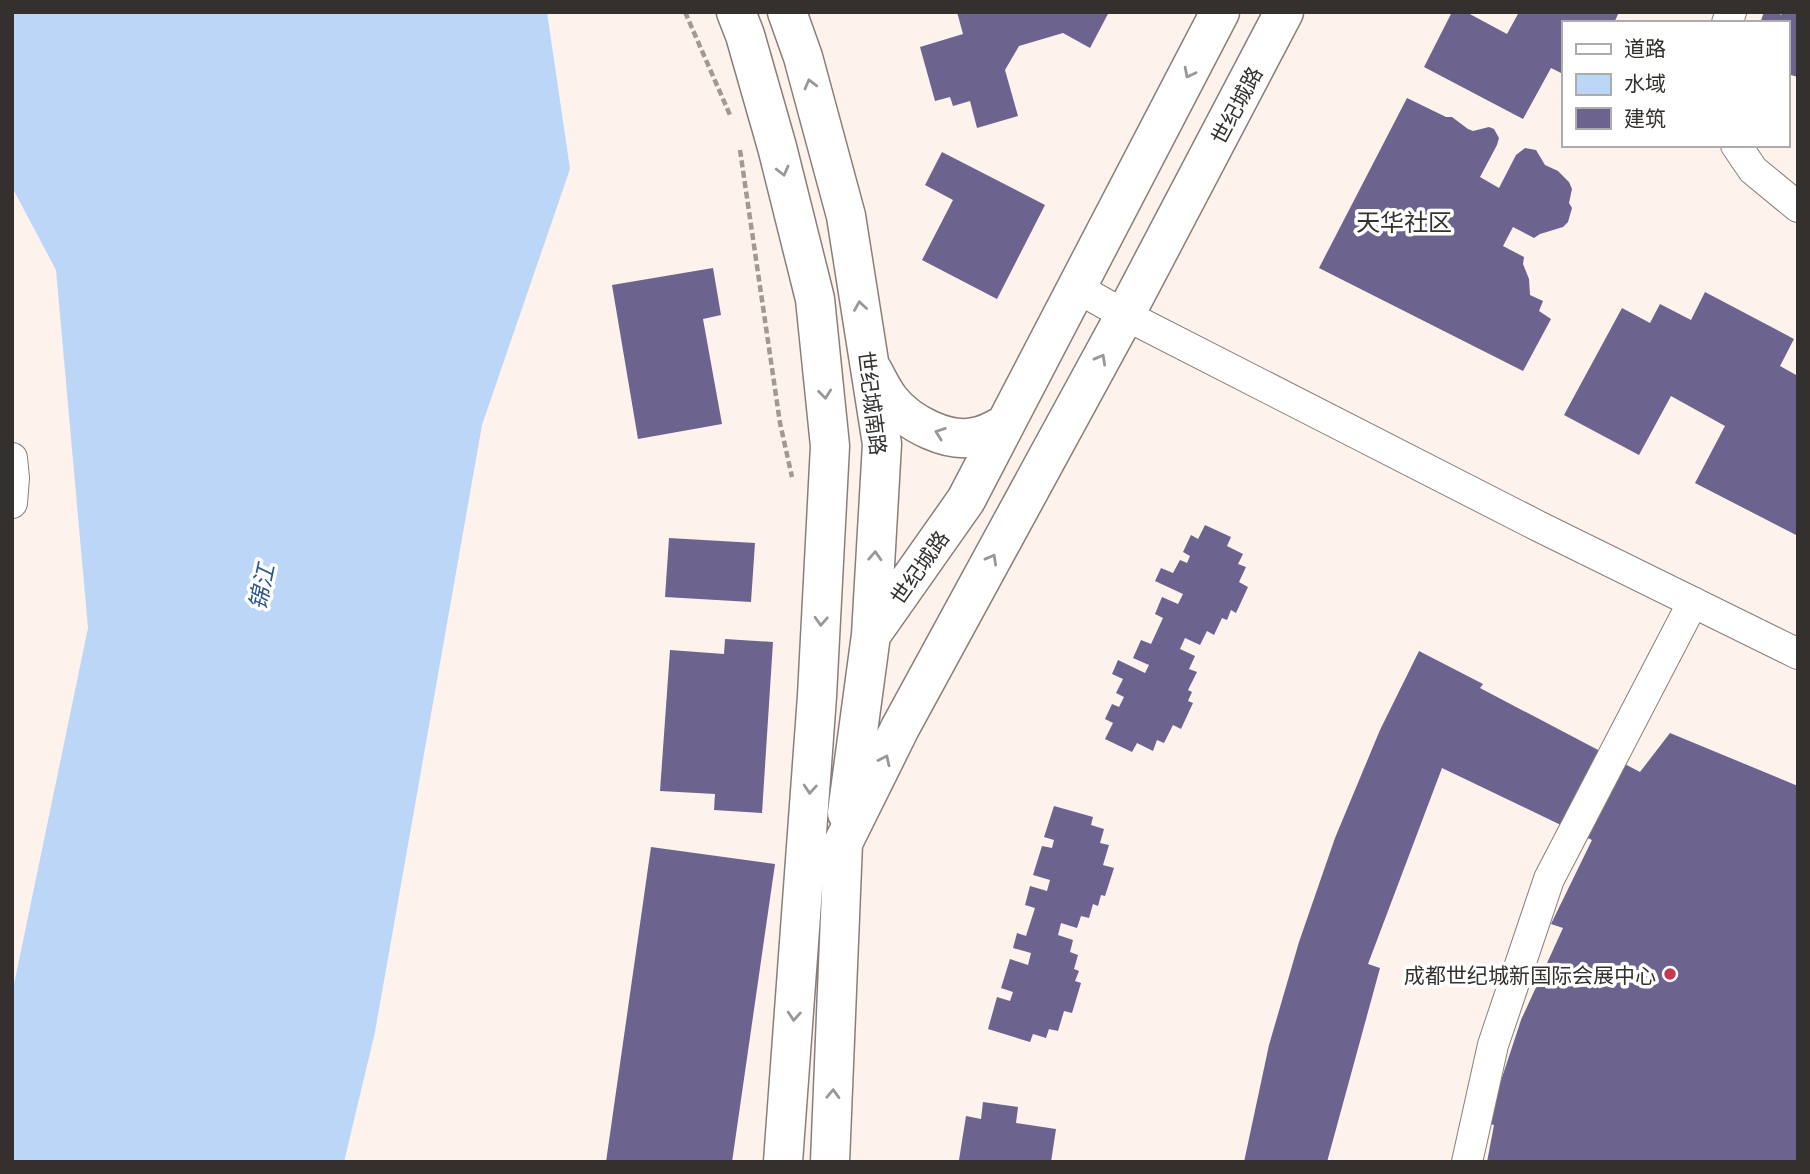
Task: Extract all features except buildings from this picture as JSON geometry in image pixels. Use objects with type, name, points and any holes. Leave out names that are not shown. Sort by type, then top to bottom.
[{"type":"main road","points":[[736,12],[777,147],[816,299],[830,446],[817,696],[783,1162]]},
{"type":"main road","name":"世纪城南路","points":[[787,12],[803,57],[845,216],[882,444],[871,635],[843,843]]},
{"type":"main road","name":"世纪城路","points":[[817,696],[871,635],[966,500],[1220,12]]},
{"type":"main road","name":"世纪城路","points":[[830,1162],[843,843],[900,728],[1125,315],[1284,12]]},
{"type":"main road","points":[[869,364],[890,401],[909,418],[931,430],[954,438],[977,437],[1004,425]]},
{"type":"street","points":[[1737,147],[1753,170],[1798,207]]},
{"type":"street","points":[[1077,288],[1125,315],[1798,654]]},
{"type":"street","points":[[12,458],[12,503]]},
{"type":"street","points":[[1467,1162],[1493,1045],[1549,878],[1693,602]]},
{"type":"path","points":[[685,12],[732,119]]},
{"type":"path","points":[[739,145],[780,424],[795,490]]},
{"type":"water","name":"锦江","points":[[12,12],[547,12],[570,169],[482,425],[375,1032],[344,1162],[12,1162],[12,994],[88,628],[56,270],[12,187]]},
{"type":"place","name":"成都世纪城新国际会展中心","points":[[1670,974]]},
{"type":"district","name":"天华社区","points":[[1404,221]]}]
